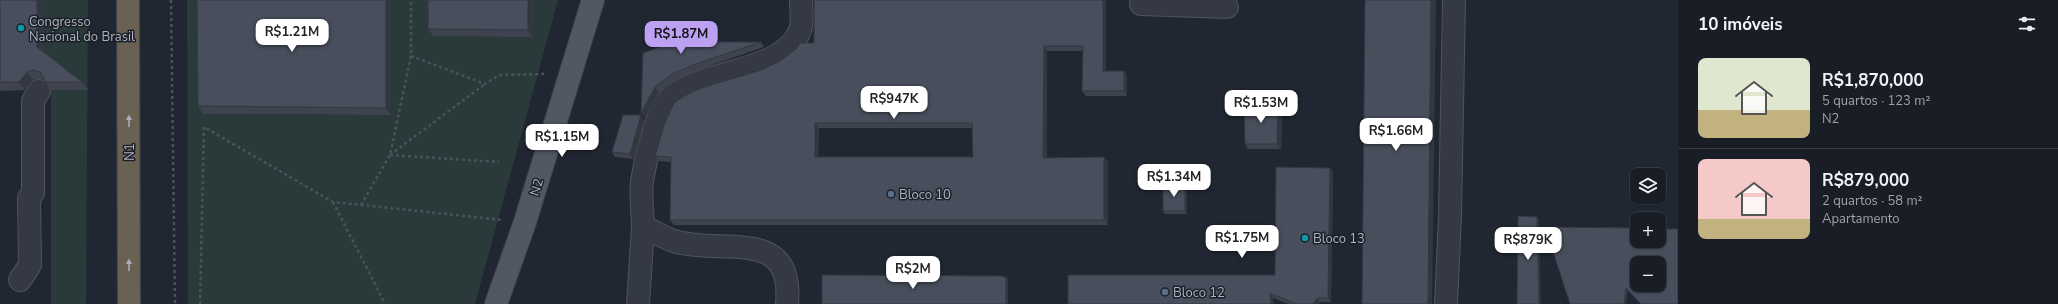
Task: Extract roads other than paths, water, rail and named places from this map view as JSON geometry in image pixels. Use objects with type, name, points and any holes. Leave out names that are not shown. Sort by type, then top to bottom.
[{"type":"highway","name":"N1","points":[[128,0],[129,304]]},
{"type":"main road","name":"N2","points":[[496,304],[525,222],[569,74],[593,0]]},
{"type":"lane","points":[[638,304],[643,227],[642,183],[658,118],[669,99],[690,85],[770,59],[783,52],[794,42],[800,30],[801,0]]},
{"type":"lane","points":[[1446,304],[1450,216],[1454,0]]},
{"type":"lane","points":[[1141,4],[1227,7]]},
{"type":"lane","points":[[20,280],[30,265],[29,198],[33,193],[33,101],[39,91]]},
{"type":"lane","points":[[643,227],[674,241],[714,247],[758,249],[772,254],[780,262],[785,274],[788,295],[787,304]]},
{"type":"place","name":"Congresso Nacional do Brasil","points":[[21,28]]},
{"type":"place","name":"Bloco 10","points":[[891,194]]},
{"type":"place","name":"Bloco 13","points":[[1305,238]]},
{"type":"place","name":"Bloco 12","points":[[1165,292]]}]
